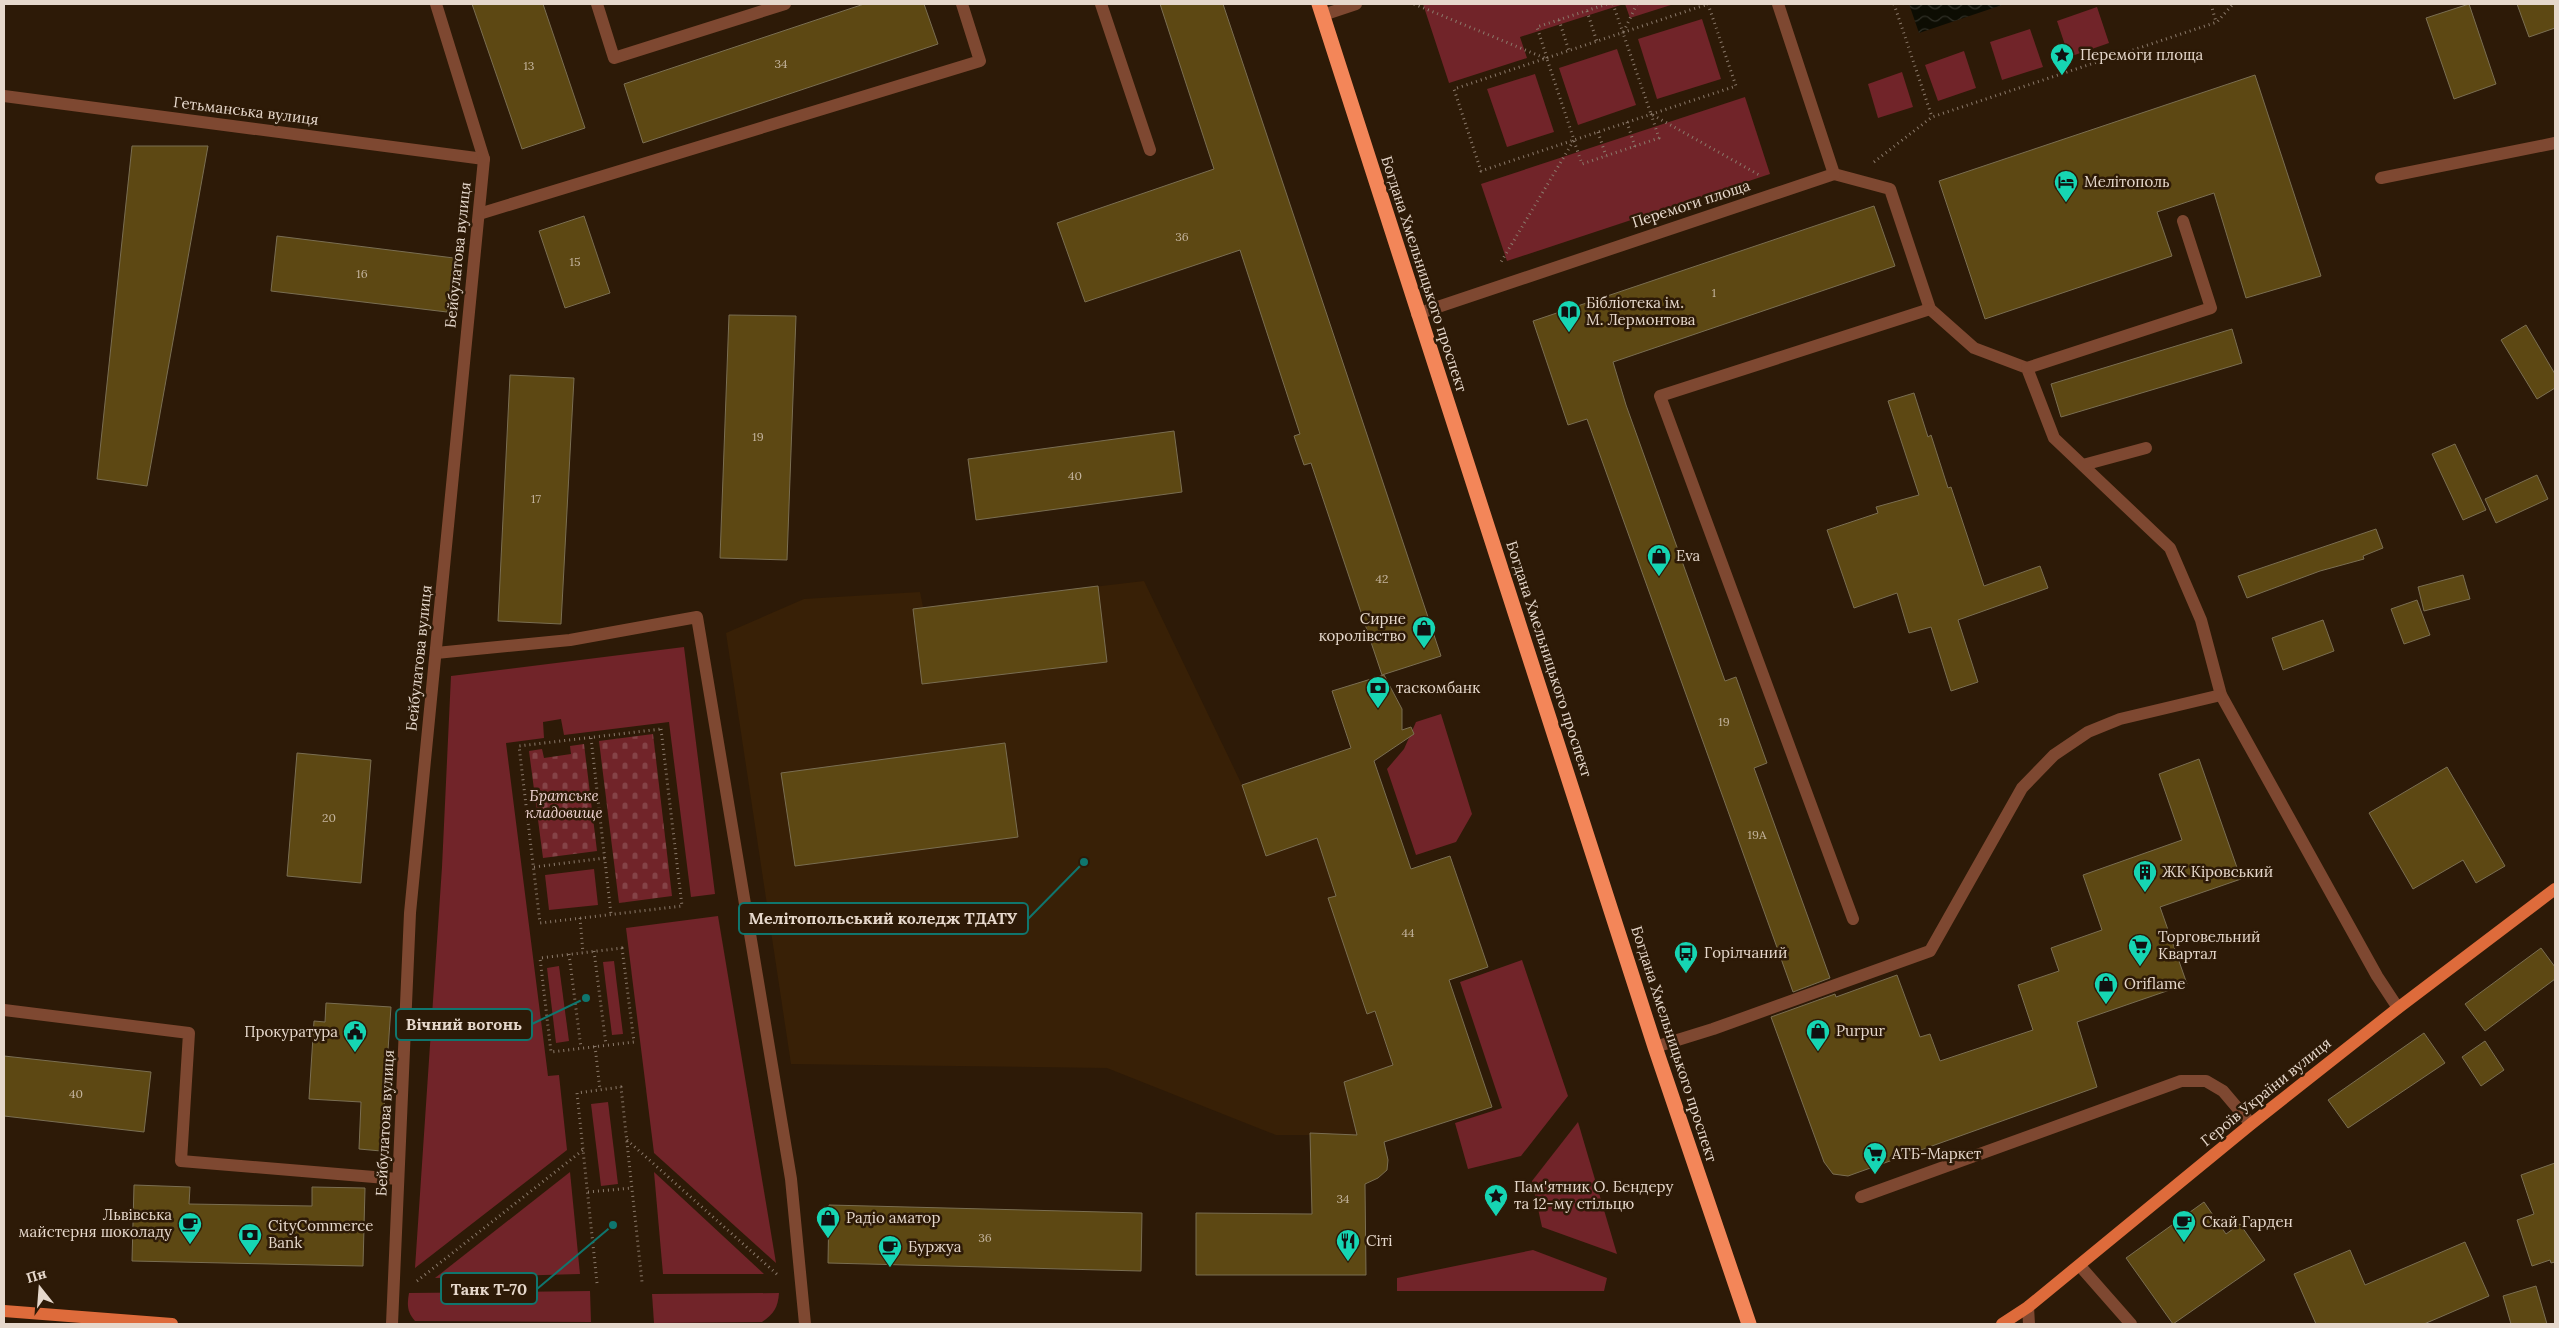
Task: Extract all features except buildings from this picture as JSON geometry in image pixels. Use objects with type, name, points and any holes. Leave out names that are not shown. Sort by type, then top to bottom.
[{"type":"highway","name":"Богдана Хмельницького проспект","points":[[1321,9],[1417,314],[1463,450],[1655,1047],[1748,1324]]},
{"type":"main road","name":"Героїв України вулиця","points":[[2002,1324],[2028,1307],[2080,1266],[2251,1124],[2398,1008],[2555,889]]},
{"type":"main road","points":[[4,1311],[172,1324]]},
{"type":"street","name":"Бейбулатова вулиця","points":[[392,1324],[410,913],[484,158],[436,4]]},
{"type":"street","points":[[597,4],[614,58],[785,4]]},
{"type":"street","points":[[479,214],[980,61],[962,4]]},
{"type":"street","points":[[1101,4],[1150,150]]},
{"type":"street","points":[[1321,9],[1356,4]]},
{"type":"street","points":[[1778,4],[1834,174],[1890,189],[1930,309],[1974,348],[2027,368],[2212,308],[2183,221]]},
{"type":"street","name":"Гетьманська вулиця","points":[[4,96],[484,158]]},
{"type":"street","points":[[2381,178],[2555,143]]},
{"type":"street","name":"Перемоги площа","points":[[1417,314],[1834,174]]},
{"type":"street","points":[[1854,919],[1660,396],[1930,309]]},
{"type":"street","points":[[2027,368],[2054,438],[2170,548],[2201,620],[2221,695],[2377,976],[2398,1008]]},
{"type":"street","points":[[2083,466],[2146,448]]},
{"type":"street","points":[[436,654],[570,640],[696,617],[791,1179],[805,1324]]},
{"type":"street","points":[[1655,1047],[1713,1029],[1930,951],[2022,788],[2054,755],[2088,732],[2120,719],[2221,695]]},
{"type":"street","points":[[4,1010],[190,1033],[181,1161],[398,1179]]},
{"type":"street","points":[[1861,1197],[2181,1081],[2206,1081],[2223,1091],[2251,1124]]},
{"type":"street","points":[[2080,1266],[2131,1324]]},
{"type":"street","points":[[2028,1307],[2028,1324]]},
{"type":"path","points":[[1414,4],[1547,58]]},
{"type":"path","points":[[1607,4],[1536,27],[1582,164],[1659,138],[1613,4]]},
{"type":"path","points":[[1623,33],[1637,4]]},
{"type":"path","points":[[1708,4],[1736,86],[1481,171],[1454,89],[1569,51],[1708,4]]},
{"type":"path","points":[[1894,4],[1932,117]]},
{"type":"path","points":[[2210,4],[2217,22]]},
{"type":"path","points":[[1886,150],[1932,117],[2217,22],[2233,4]]},
{"type":"path","points":[[1587,11],[1597,42]]},
{"type":"path","points":[[1559,20],[1569,51]]},
{"type":"path","points":[[1652,114],[1786,190]]},
{"type":"path","points":[[1627,122],[1635,146]]},
{"type":"path","points":[[1598,132],[1606,156]]},
{"type":"path","points":[[1484,290],[1574,140]]},
{"type":"path","points":[[661,729],[682,906],[540,923],[534,867],[519,746],[661,729]]},
{"type":"path","points":[[591,738],[611,914]]},
{"type":"path","points":[[534,867],[605,858]]},
{"type":"path","points":[[580,918],[584,953]]},
{"type":"path","points":[[622,948],[634,1042],[551,1052],[540,958],[584,953],[622,948]]},
{"type":"path","points":[[594,951],[606,1045]]},
{"type":"path","points":[[569,954],[581,1048]]},
{"type":"path","points":[[595,1046],[600,1090]]},
{"type":"path","points":[[597,1283],[577,1093],[621,1087],[642,1282]]},
{"type":"path","points":[[627,1139],[784,1280]]},
{"type":"path","points":[[410,1286],[583,1149]]},
{"type":"path","points":[[588,1192],[632,1188]]},
{"type":"shaded area","points":[[1144,581],[1242,785],[1367,742],[1411,869],[1450,856],[1488,967],[1449,981],[1492,1107],[1362,1149],[1357,1135],[1276,1135],[1107,1068],[791,1064],[726,633],[804,599],[920,592],[923,607]]},
{"type":"green space","points":[[1423,4],[1624,4],[1520,37],[1527,58],[1449,83]]},
{"type":"green space","points":[[1625,4],[1674,4],[1630,18]]},
{"type":"green space","points":[[2097,7],[2109,43],[2069,57],[2057,21]]},
{"type":"green space","points":[[1702,19],[1721,79],[1657,99],[1638,39]]},
{"type":"green space","points":[[2030,29],[2043,67],[2002,80],[1990,42]]},
{"type":"green space","points":[[1617,49],[1636,105],[1578,125],[1559,68]]},
{"type":"green space","points":[[1964,51],[1976,88],[1938,101],[1925,65]]},
{"type":"green space","points":[[1902,72],[1913,107],[1878,118],[1868,84]]},
{"type":"green space","points":[[1535,74],[1554,132],[1507,147],[1487,89]]},
{"type":"green space","points":[[1745,97],[1770,174],[1507,261],[1481,184]]},
{"type":"green space","points":[[684,647],[715,894],[691,897],[669,722],[564,735],[561,719],[543,722],[544,738],[506,743],[548,1076],[559,1075],[567,1150],[415,1268],[442,867],[451,676]]},
{"type":"green space","points":[[1441,714],[1472,814],[1456,842],[1416,855],[1387,769],[1404,749],[1416,722]]},
{"type":"green space","points":[[653,734],[672,896],[619,903],[599,741]]},
{"type":"green space","name":"Братське кладовище","points":[[584,744],[597,851],[543,858],[529,751],[542,749],[544,758],[571,754],[570,746]]},
{"type":"green space","points":[[594,869],[598,905],[549,910],[545,875]]},
{"type":"green space","points":[[718,916],[776,1263],[654,1153],[626,928]]},
{"type":"green space","points":[[1522,960],[1568,1096],[1521,1156],[1468,1169],[1455,1123],[1502,1108],[1460,982]]},
{"type":"green space","points":[[614,961],[623,1034],[612,1035],[603,962]]},
{"type":"green space","points":[[559,966],[569,1041],[556,1043],[547,968]]},
{"type":"green space","points":[[608,1102],[618,1184],[601,1186],[591,1104]]},
{"type":"green space","points":[[1578,1122],[1617,1254],[1542,1227],[1532,1181]]},
{"type":"green space","points":[[570,1172],[580,1274],[435,1278]]},
{"type":"green space","points":[[654,1172],[764,1274],[663,1274]]},
{"type":"green space","points":[[1533,1250],[1607,1278],[1604,1291],[1397,1291],[1397,1278]]},
{"type":"green space","points":[[590,1291],[591,1322],[415,1321],[410,1315],[408,1305],[409,1293]]},
{"type":"green space","points":[[779,1293],[775,1310],[762,1322],[654,1323],[652,1294]]},
{"type":"water","points":[[1909,4],[2005,4],[1919,33]]},
{"type":"place","name":"Перемоги площа","points":[[2062,76]]},
{"type":"place","name":"Мелітополь","points":[[2066,203]]},
{"type":"place","name":"Бібліотека ім. М. Лермонтова","points":[[1569,333]]},
{"type":"place","name":"Eva","points":[[1659,577]]},
{"type":"place","name":"Сирне королівство","points":[[1424,649]]},
{"type":"place","name":"таскомбанк","points":[[1378,709]]},
{"type":"place","name":"Мелітопольський коледж ТДАТУ","points":[[1084,862]]},
{"type":"place","name":"ЖК Кіровський","points":[[2145,893]]},
{"type":"place","name":"Торговельний Квартал","points":[[2140,967]]},
{"type":"place","name":"Горілчаний","points":[[1686,974]]},
{"type":"place","name":"Вічний вогонь","points":[[586,998]]},
{"type":"place","name":"Oriflame","points":[[2106,1005]]},
{"type":"place","name":"Purpur","points":[[1818,1052]]},
{"type":"place","name":"Прокуратура","points":[[355,1053]]},
{"type":"place","name":"АТБ-Маркет","points":[[1875,1175]]},
{"type":"place","name":"Пам'ятник О. Бендеру та 12-му стільцю","points":[[1496,1217]]},
{"type":"place","name":"Танк Т-70","points":[[613,1225]]},
{"type":"place","name":"Радіо аматор","points":[[828,1239]]},
{"type":"place","name":"Скай Гарден","points":[[2184,1243]]},
{"type":"place","name":"Львівська майстерня шоколаду","points":[[190,1245]]},
{"type":"place","name":"CityCommerce Bank","points":[[250,1256]]},
{"type":"place","name":"Сіті","points":[[1348,1262]]},
{"type":"place","name":"Буржуа","points":[[890,1268]]}]
